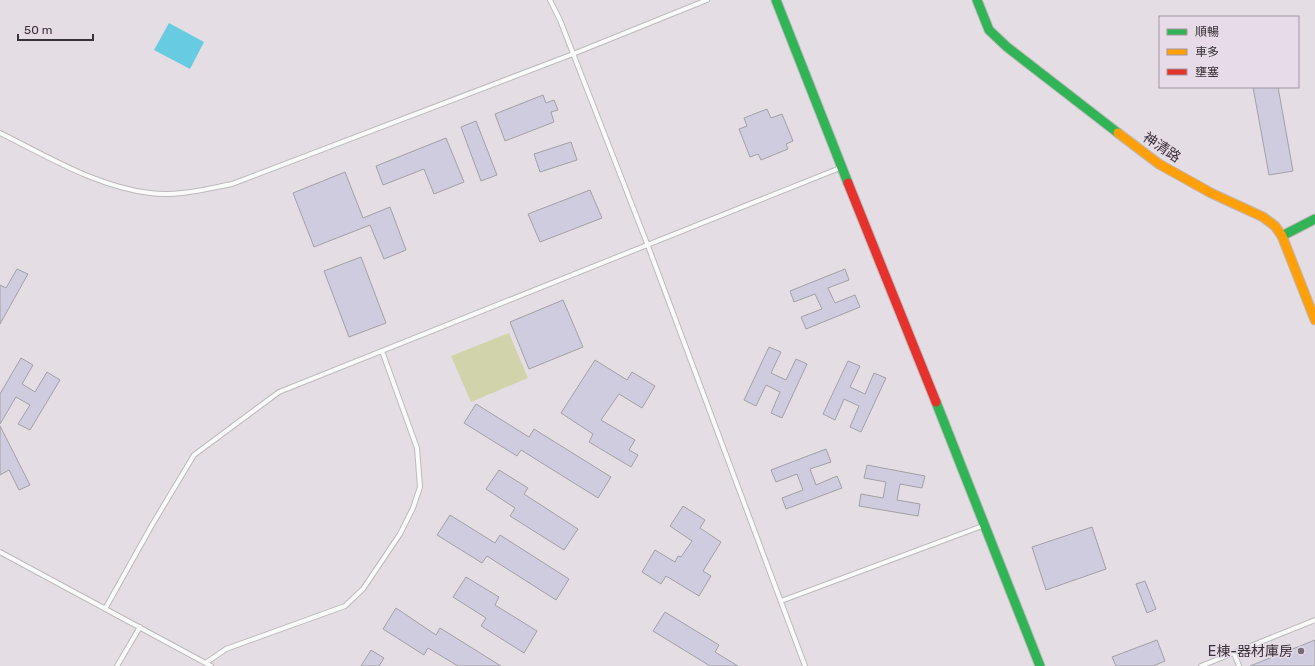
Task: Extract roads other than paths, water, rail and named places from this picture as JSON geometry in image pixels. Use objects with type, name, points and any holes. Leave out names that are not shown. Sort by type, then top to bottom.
[{"type":"street","points":[[776,0],[841,168],[986,524],[1040,666]]},
{"type":"street","name":"神清路","points":[[977,0],[978,8],[989,30],[1007,47],[1093,114],[1159,164],[1275,226],[1282,236],[1315,320]]},
{"type":"street","points":[[1282,236],[1315,219]]},
{"type":"lane","points":[[550,0],[573,54],[648,246],[805,666]]},
{"type":"lane","points":[[0,133],[77,171],[122,188],[151,194],[174,193],[232,184],[573,54],[706,0]]},
{"type":"lane","points":[[105,609],[152,525],[194,455],[279,392],[841,168]]},
{"type":"lane","points":[[207,662],[226,649],[345,606],[363,589],[400,534],[413,508],[420,487],[417,448],[382,351]]},
{"type":"lane","points":[[781,601],[986,524]]},
{"type":"lane","points":[[0,552],[207,662],[211,666]]},
{"type":"lane","points":[[1201,666],[1315,620]]},
{"type":"lane","points":[[117,666],[140,627]]},
{"type":"lane","points":[[1234,653],[1239,666]]},
{"type":"water","points":[[169,23],[204,42],[190,69],[154,50]]},
{"type":"place","name":"E棟-器材庫房","points":[[1301,651]]}]
